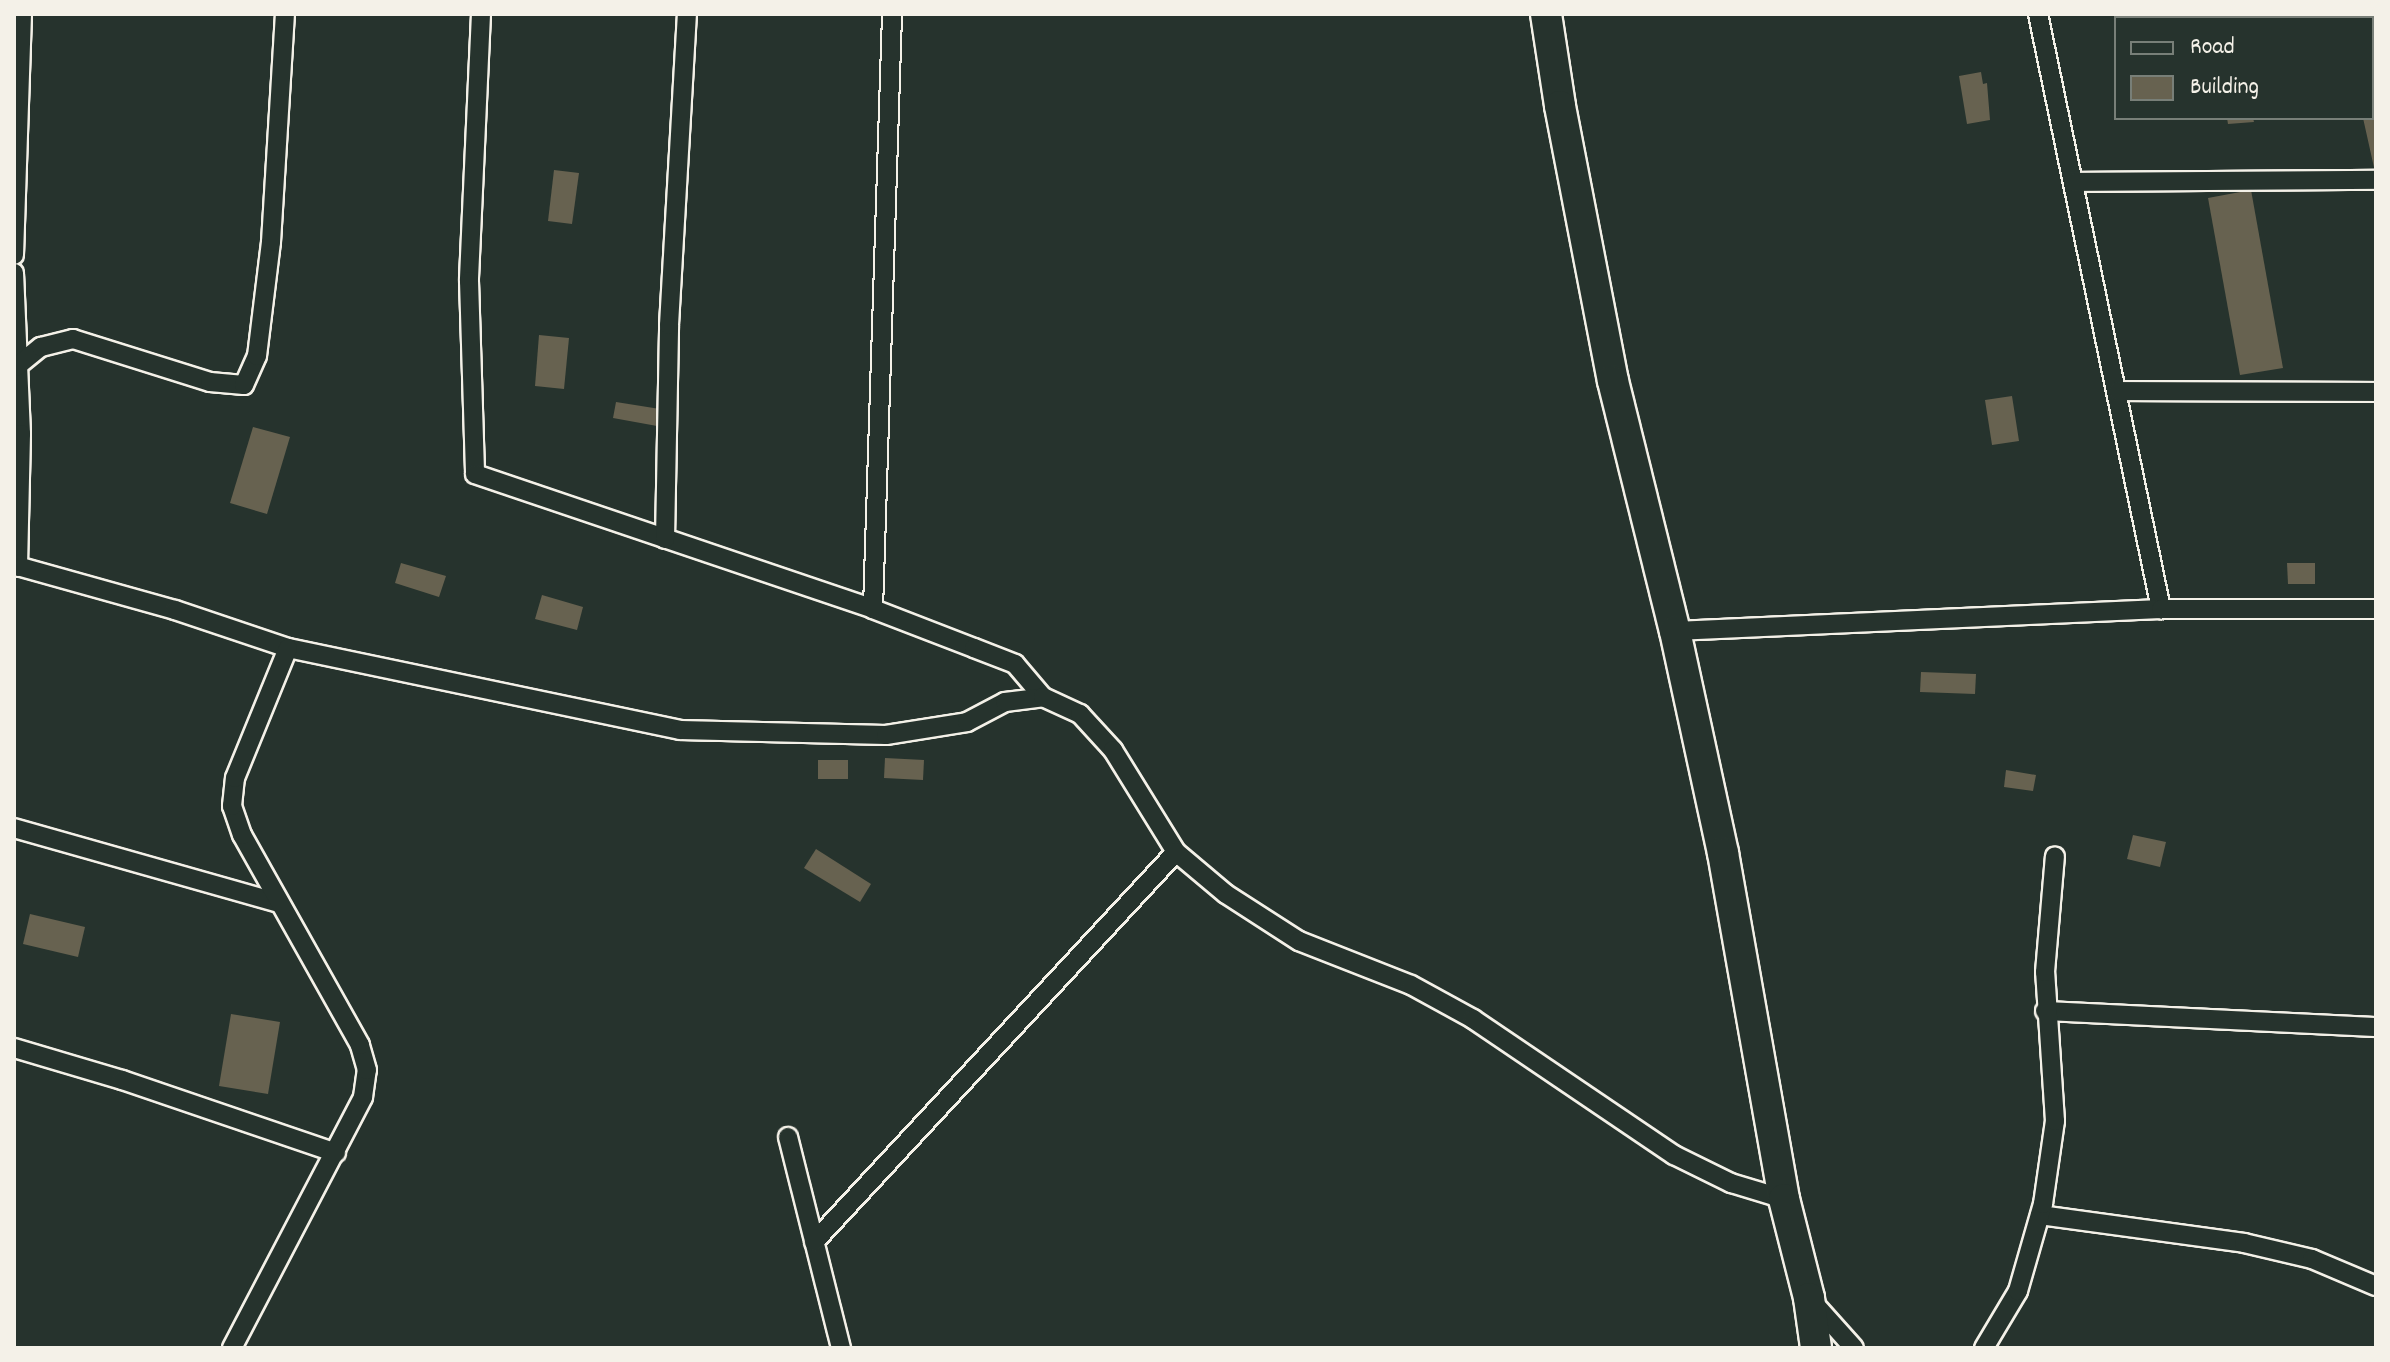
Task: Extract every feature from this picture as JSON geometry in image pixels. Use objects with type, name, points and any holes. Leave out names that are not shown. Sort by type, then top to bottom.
[{"type":"main road","points":[[1546,14],[1560,106],[1613,381],[1675,631],[1723,853],[1784,1199],[1809,1298],[1816,1348]]},
{"type":"street","points":[[14,255],[22,14]]},
{"type":"street","points":[[16,367],[41,347],[73,339],[210,382],[244,385],[257,356],[271,242],[285,14]]},
{"type":"street","points":[[481,14],[469,281],[473,469],[481,478],[873,609],[1015,664],[1043,697],[1080,714],[1113,750],[1176,852],[1226,894],[1299,941],[1411,985],[1473,1019],[1674,1155],[1731,1183],[1784,1199]]},
{"type":"street","points":[[665,539],[669,325],[687,14]]},
{"type":"street","points":[[873,609],[892,14]]},
{"type":"street","points":[[2038,14],[2161,609]]},
{"type":"street","points":[[2075,182],[2376,180]]},
{"type":"street","points":[[14,273],[21,434],[16,566],[175,610],[288,648],[680,730],[886,735],[967,722],[1005,702],[1043,697]]},
{"type":"street","points":[[2118,391],[2376,392]]},
{"type":"street","points":[[1675,631],[2161,609],[2376,609]]},
{"type":"street","points":[[232,1348],[336,1153],[363,1097],[367,1070],[360,1045],[242,835],[232,806],[235,778],[288,648]]},
{"type":"street","points":[[14,828],[279,903]]},
{"type":"street","points":[[814,1242],[1176,852]]},
{"type":"street","points":[[1984,1348],[2018,1291],[2040,1215],[2055,1121],[2045,1011],[2055,856]]},
{"type":"street","points":[[2045,1011],[2376,1027]]},
{"type":"street","points":[[14,1048],[122,1080],[336,1153]]},
{"type":"street","points":[[788,1137],[841,1348]]},
{"type":"street","points":[[2040,1215],[2244,1243],[2312,1259],[2376,1286]]},
{"type":"street","points":[[1809,1298],[1854,1348]]},
{"type":"building","points":[[1981,72],[1983,84],[1987,83],[1990,120],[1967,124],[1959,76]]},
{"type":"building","points":[[2374,80],[2375,172],[2363,120],[2374,120]]},
{"type":"building","points":[[2227,120],[2254,122],[2228,124]]},
{"type":"building","points":[[554,170],[579,173],[572,224],[548,221]]},
{"type":"building","points":[[2251,190],[2283,368],[2240,375],[2208,198]]},
{"type":"building","points":[[539,335],[569,338],[564,389],[535,386]]},
{"type":"building","points":[[2012,396],[2019,441],[1992,445],[1985,400]]},
{"type":"building","points":[[616,402],[660,409],[657,426],[613,418]]},
{"type":"building","points":[[253,427],[290,437],[267,514],[230,503]]},
{"type":"building","points":[[401,563],[446,576],[439,597],[395,583]]},
{"type":"building","points":[[2287,563],[2315,563],[2315,584],[2288,584]]},
{"type":"building","points":[[542,595],[583,607],[577,630],[535,619]]},
{"type":"building","points":[[1921,672],[1976,674],[1975,694],[1920,692]]},
{"type":"building","points":[[885,758],[924,760],[923,780],[884,778]]},
{"type":"building","points":[[818,760],[848,760],[848,779],[818,779]]},
{"type":"building","points":[[2006,770],[2036,775],[2033,791],[2004,787]]},
{"type":"building","points":[[2133,835],[2166,842],[2160,867],[2127,859]]},
{"type":"building","points":[[816,849],[871,884],[860,902],[804,868]]},
{"type":"building","points":[[30,914],[85,927],[78,957],[23,944]]},
{"type":"building","points":[[231,1014],[280,1022],[268,1094],[219,1086]]}]
